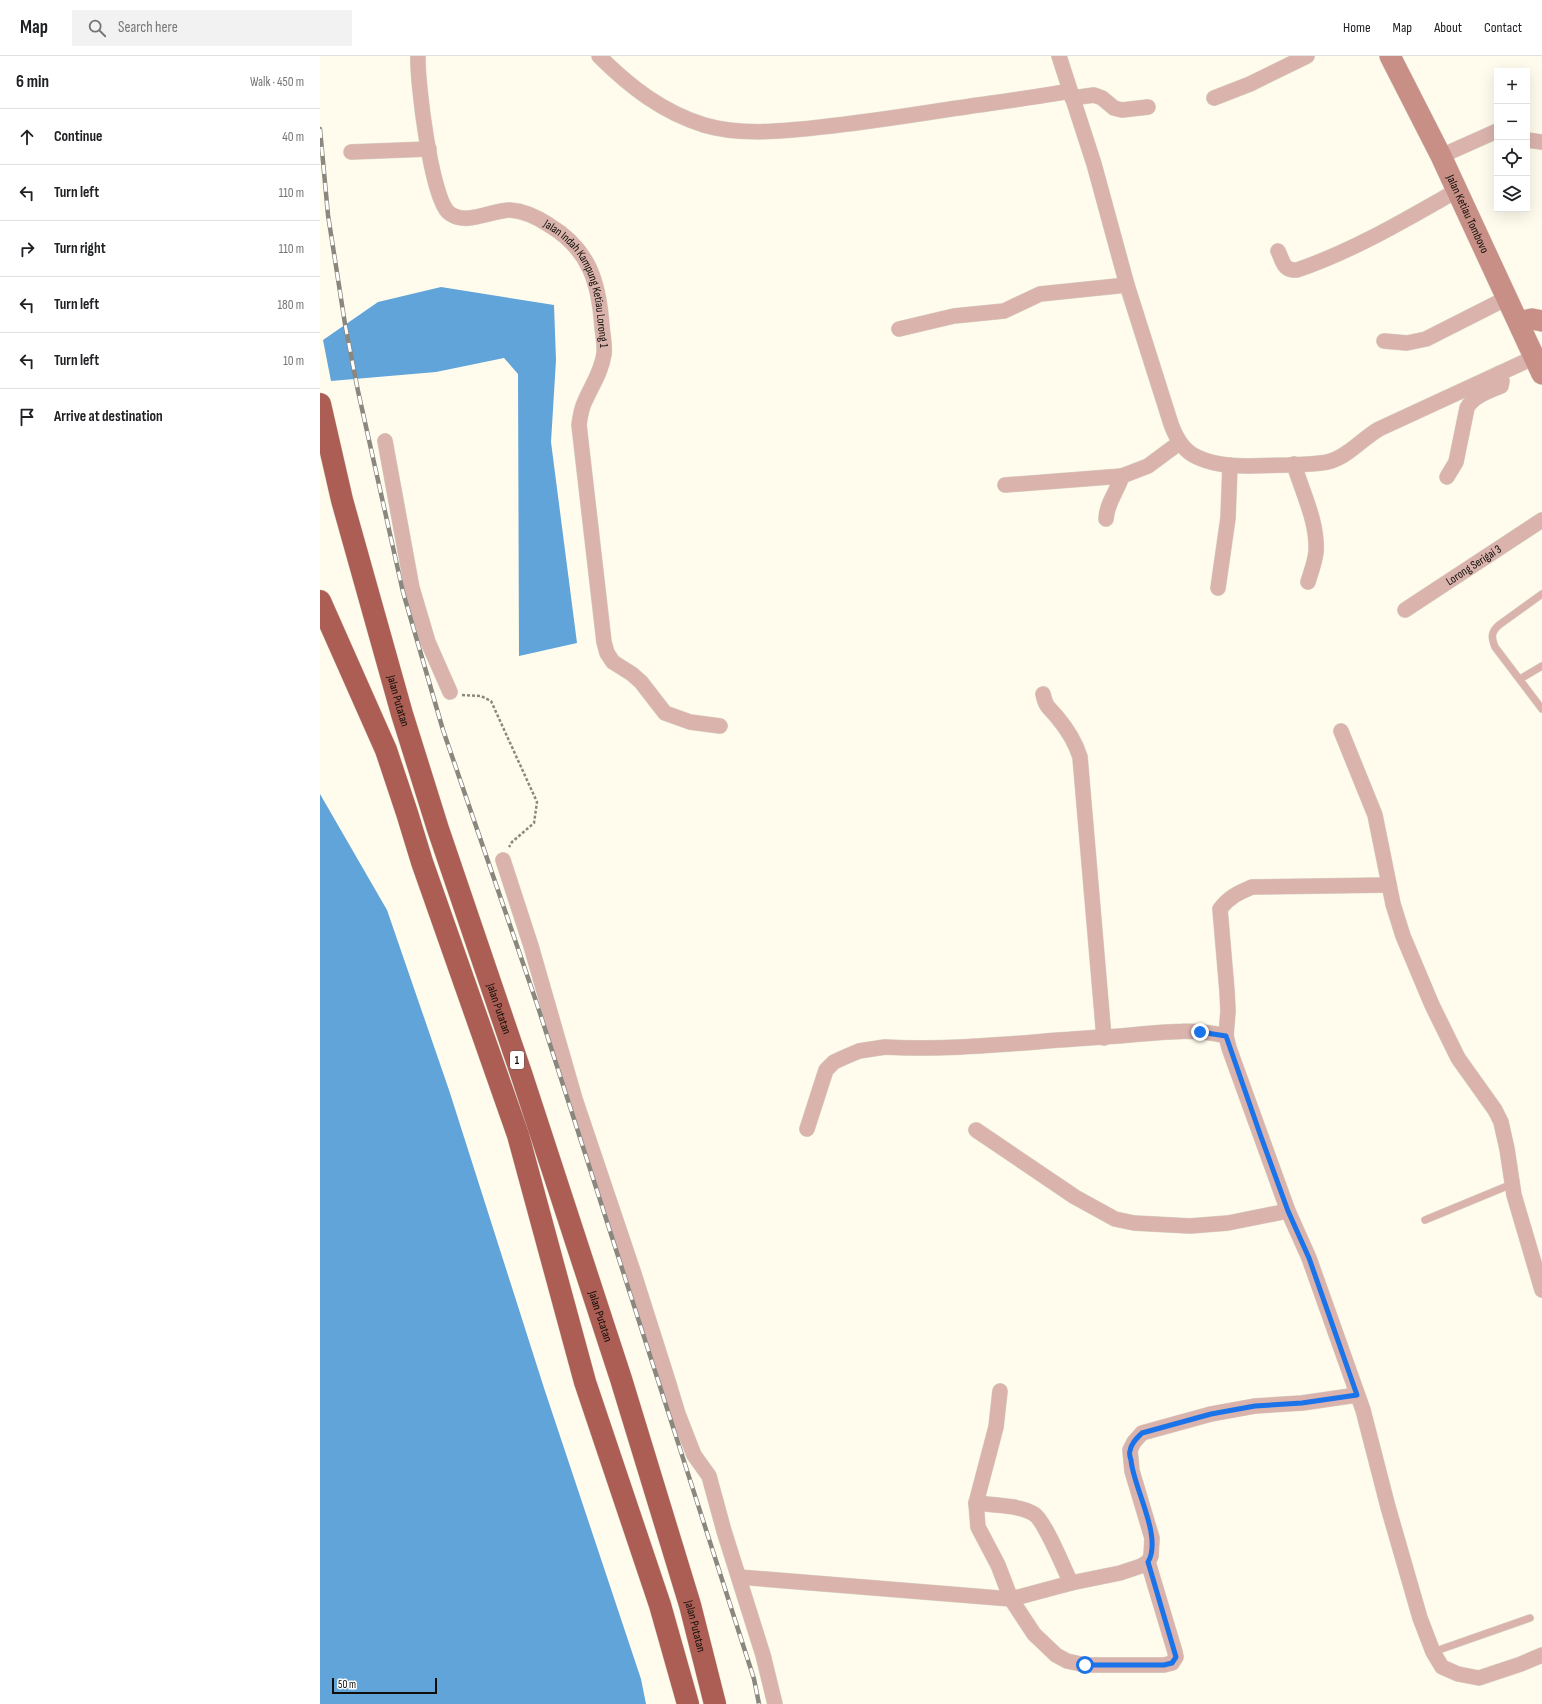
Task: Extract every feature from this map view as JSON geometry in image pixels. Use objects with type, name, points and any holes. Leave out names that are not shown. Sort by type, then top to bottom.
[{"type":"highway","name":"Jalan Putatan","points":[[321,409],[342,500],[402,714],[438,829],[521,1073],[623,1386],[690,1605],[714,1704]]},
{"type":"highway","name":"Jalan Putatan","points":[[320,601],[386,750],[408,813],[422,862],[518,1135],[585,1382],[660,1605],[688,1704]]},
{"type":"highway","points":[[422,862],[437,848],[438,829]]},
{"type":"highway","points":[[518,1135],[514,1086],[517,1075],[521,1073]]},
{"type":"street","name":"Jalan Indah Kampung Ketiau Lorong 1","points":[[418,56],[419,88],[429,149],[439,194],[448,212],[456,216],[466,218],[497,211],[510,210],[526,213],[540,219],[558,230],[573,243],[586,260],[595,279],[601,308],[604,353],[600,371],[583,406],[579,425],[604,642],[607,653],[613,662],[632,674],[640,682],[665,713],[690,722],[720,726]]},
{"type":"street","points":[[598,56],[632,86],[662,107],[682,117],[705,125],[728,129],[761,132],[856,124],[1032,98],[1071,94],[1094,95],[1102,98],[1114,108],[1122,110],[1148,107]]},
{"type":"street","points":[[1059,56],[1096,171],[1127,285],[1171,424],[1179,443],[1196,457],[1210,462],[1230,465],[1330,462],[1342,456],[1366,437],[1379,429],[1458,392],[1500,373],[1538,366]]},
{"type":"street","points":[[1214,98],[1250,84],[1307,56]]},
{"type":"street","name":"Jalan Ketiau Tombovo","points":[[1390,56],[1441,156],[1519,322],[1538,366]]},
{"type":"street","points":[[1441,156],[1494,132]]},
{"type":"street","points":[[1530,140],[1542,142]]},
{"type":"street","points":[[351,152],[429,149]]},
{"type":"street","points":[[1278,250],[1286,268],[1290,270],[1297,270],[1334,255],[1411,216],[1456,190]]},
{"type":"street","points":[[899,329],[954,316],[1004,311],[1040,294],[1127,285]]},
{"type":"street","points":[[1384,340],[1407,343],[1426,339],[1507,298]]},
{"type":"street","points":[[1519,322],[1532,319],[1542,321]]},
{"type":"street","points":[[1447,477],[1456,462],[1464,416],[1469,404],[1482,395],[1501,386],[1502,381],[1500,373]]},
{"type":"street","points":[[1458,392],[1469,404]]},
{"type":"street","points":[[385,441],[412,588],[428,642],[450,692]]},
{"type":"street","points":[[1005,485],[1122,476],[1148,466],[1179,443]]},
{"type":"street","points":[[1294,464],[1312,519],[1315,535],[1316,552],[1308,582]]},
{"type":"street","points":[[1218,588],[1227,525],[1230,465]]},
{"type":"street","points":[[1106,519],[1109,501],[1119,486],[1122,476]]},
{"type":"street","name":"Lorong Serigai 3","points":[[1405,610],[1542,520]]},
{"type":"street","points":[[1043,694],[1045,705],[1056,715],[1076,743],[1080,757],[1104,1038]]},
{"type":"street","points":[[1341,731],[1375,815],[1389,885],[1403,936],[1432,1005],[1458,1058],[1495,1110],[1501,1122],[1508,1149],[1512,1184],[1542,1290]]},
{"type":"street","points":[[503,860],[531,946],[575,1099],[678,1414],[694,1455],[709,1476],[738,1577],[763,1655],[775,1704]]},
{"type":"street","points":[[1389,885],[1252,887],[1227,899],[1220,909],[1228,1011],[1226,1036],[1288,1211],[1309,1258],[1357,1395],[1420,1618],[1433,1652],[1442,1667],[1458,1674],[1479,1678],[1520,1664],[1542,1654]]},
{"type":"street","points":[[807,1129],[826,1070],[834,1062],[859,1051],[885,1047],[970,1047],[1070,1038],[1104,1038],[1165,1032],[1200,1032],[1226,1036]]},
{"type":"street","points":[[976,1130],[1075,1198],[1114,1219],[1134,1224],[1190,1226],[1228,1223],[1288,1211]]},
{"type":"street","points":[[1000,1391],[996,1427],[976,1503],[978,1527],[998,1565],[1011,1599],[1034,1634],[1056,1655],[1066,1661],[1085,1665],[1168,1664],[1175,1660],[1175,1652],[1148,1562]]},
{"type":"street","points":[[738,1577],[1011,1599],[1071,1583],[1120,1573],[1141,1566],[1148,1562],[1151,1556],[1152,1538],[1132,1471],[1130,1450],[1134,1442],[1142,1433],[1211,1414],[1255,1406],[1302,1403],[1357,1395]]},
{"type":"street","points":[[976,1503],[1018,1508],[1027,1511],[1038,1518],[1071,1583]]},
{"type":"lane","points":[[1542,594],[1499,625],[1493,630],[1492,635],[1495,647],[1542,709]]},
{"type":"lane","points":[[1520,679],[1542,666]]},
{"type":"lane","points":[[1425,1220],[1512,1184]]},
{"type":"lane","points":[[1433,1652],[1530,1618]]},
{"type":"path","points":[[450,692],[462,696],[481,696],[491,701],[537,802],[534,823],[512,842],[503,860]]},
{"type":"water","points":[[441,287],[554,305],[556,360],[551,442],[577,643],[519,656],[518,374],[504,358],[436,372],[331,381],[323,340],[378,302]]},
{"type":"water","points":[[320,794],[387,910],[449,1090],[544,1388],[641,1679],[646,1704],[320,1704]]},
{"type":"railway","points":[[320,129],[328,215],[345,324],[358,391],[403,592],[443,730],[537,1004],[754,1679],[759,1704]]},
{"type":"route","points":[[1085,1665],[1164,1665],[1172,1663],[1176,1657],[1148,1562],[1151,1556],[1152,1538],[1132,1471],[1130,1450],[1134,1442],[1142,1433],[1211,1414],[1255,1406],[1302,1403],[1357,1395],[1309,1258],[1288,1211],[1226,1036],[1200,1032]]}]
